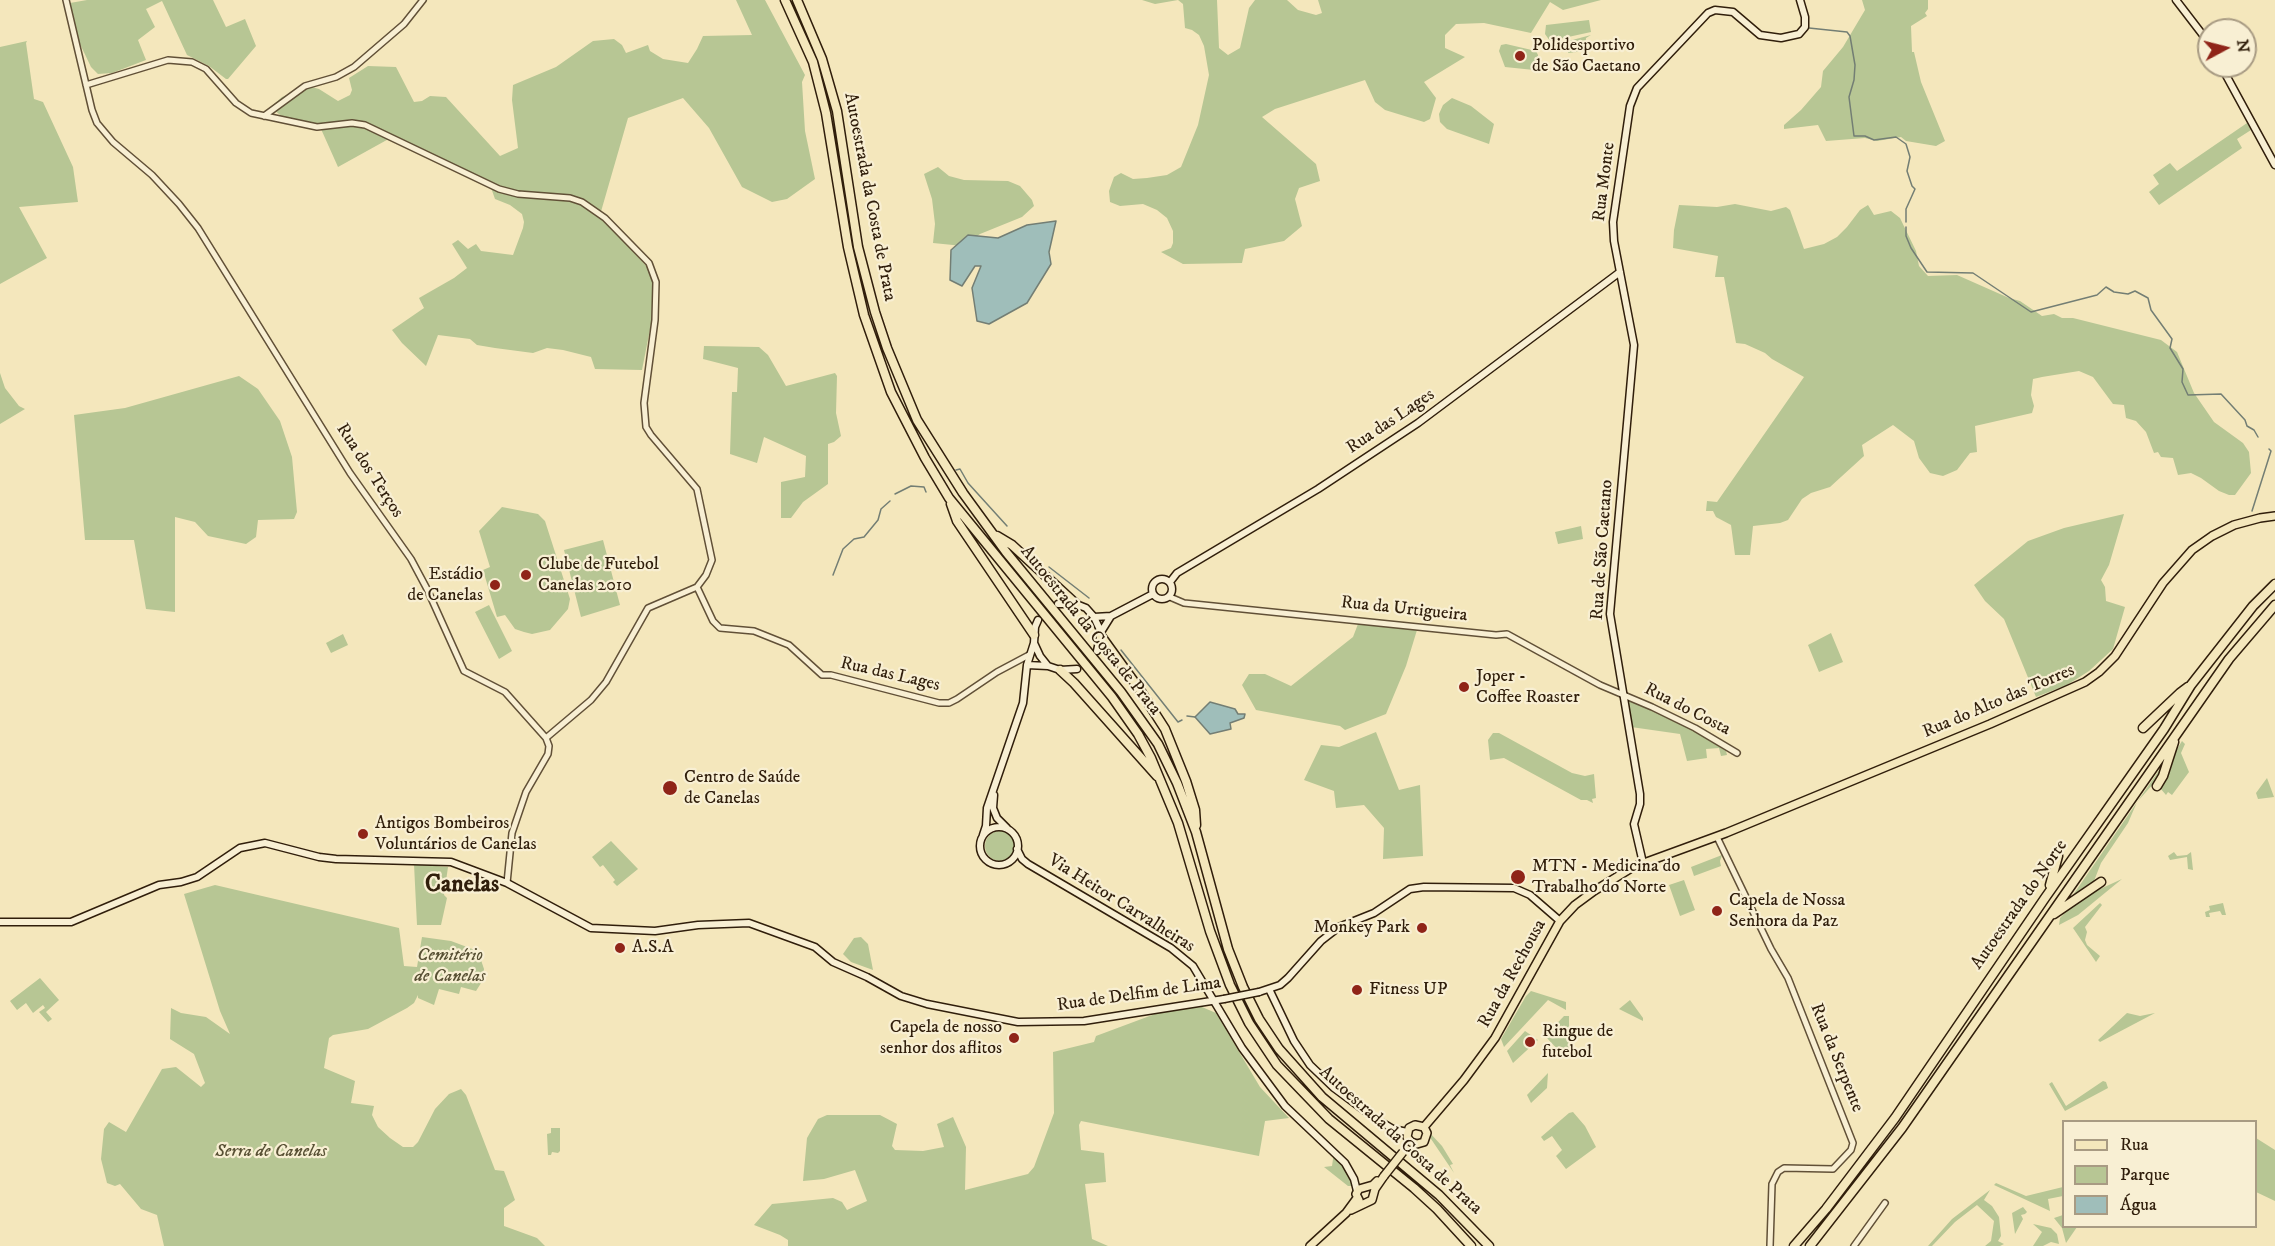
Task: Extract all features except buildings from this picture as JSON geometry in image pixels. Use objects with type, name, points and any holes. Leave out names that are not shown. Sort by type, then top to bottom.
[{"type":"highway","name":"Autoestrada da Costa de Prata","points":[[785,0],[813,62],[826,113],[848,247],[864,315],[891,392],[925,458],[949,498],[1112,697],[1138,734],[1161,781],[1186,844],[1218,956],[1230,985],[1255,1031],[1278,1065],[1329,1119],[1437,1209],[1471,1246]]},
{"type":"highway","name":"Autoestrada da Costa de Prata","points":[[797,0],[822,59],[837,111],[858,246],[875,312],[886,348],[917,420],[936,452],[993,534],[1121,692],[1158,744],[1177,783],[1196,832],[1232,958],[1258,1019],[1279,1049],[1322,1097],[1439,1195],[1489,1246]]},
{"type":"highway","points":[[949,498],[957,520],[1034,639]]},
{"type":"highway","points":[[993,534],[1012,545],[1076,604]]},
{"type":"highway","name":"Autoestrada do Norte","points":[[1794,1246],[1826,1209],[1895,1118],[2164,729],[2191,685],[2253,606],[2275,584]]},
{"type":"highway","name":"Autoestrada do Norte","points":[[1810,1246],[1890,1144],[2229,659],[2275,604]]},
{"type":"highway","points":[[1101,634],[1165,729],[1195,810],[1196,832]]},
{"type":"highway","points":[[1060,670],[1161,781]]},
{"type":"highway","points":[[2144,728],[2191,685]]},
{"type":"highway","points":[[2157,786],[2163,776],[2176,735]]},
{"type":"highway","points":[[2045,898],[2058,856]]},
{"type":"highway","points":[[2047,920],[2070,901],[2101,882]]},
{"type":"main road","name":"Rua Monte","points":[[1620,272],[1613,222],[1632,96],[1637,88],[1708,13],[1715,10],[1732,12],[1760,35],[1781,38],[1803,32],[1806,21],[1800,0]]},
{"type":"main road","points":[[2176,0],[2197,27]]},
{"type":"main road","points":[[2228,78],[2275,165]]},
{"type":"main road","name":"Rua das Lages","points":[[1094,617],[1111,616],[1153,594],[1153,585],[1157,580],[1164,579],[1170,582],[1177,573],[1318,489],[1418,423],[1620,272]]},
{"type":"main road","name":"Rua de São Caetano","points":[[1620,272],[1634,345],[1610,614],[1640,794],[1640,804],[1634,824],[1643,863]]},
{"type":"main road","name":"Rua do Alto das Torres","points":[[1717,837],[1990,724],[2085,682],[2115,656],[2163,583],[2192,550],[2212,536],[2234,525],[2275,516]]},
{"type":"main road","points":[[1153,594],[1161,600],[1170,597],[1173,591],[1170,582]]},
{"type":"main road","points":[[1058,604],[1076,604],[1086,609],[1094,617],[1101,634]]},
{"type":"main road","points":[[1097,651],[1101,634],[1111,616]]},
{"type":"main road","points":[[1038,620],[1027,665],[1048,666],[1060,670],[1077,669]]},
{"type":"main road","points":[[1034,639],[1040,656],[1048,666]]},
{"type":"main road","name":"Via Heitor Carvalheiras","points":[[1027,665],[1023,703],[987,807],[986,826],[980,845],[983,857],[993,864],[1020,862],[1028,864]]},
{"type":"main road","points":[[1027,677],[1038,665]]},
{"type":"main road","name":"Via Heitor Carvalheiras","points":[[994,791],[993,808],[997,818],[1010,830],[1016,839],[1017,849],[1028,864],[1184,957],[1200,976],[1242,1048],[1274,1093],[1297,1119],[1342,1159],[1353,1176],[1357,1195]]},
{"type":"main road","points":[[983,836],[987,831],[998,827],[1010,830]]},
{"type":"main road","name":"Rua da Rechousa","points":[[1424,1127],[1464,1080],[1495,1038],[1560,921],[1575,905],[1605,882],[1643,863],[1717,837]]},
{"type":"main road","name":"Rua de Delfim de Lima","points":[[0,922],[71,922],[159,885],[197,877],[240,848],[254,843],[265,843],[336,859],[451,862],[507,883],[591,928],[654,932],[698,925],[749,923],[815,947],[833,962],[876,981],[901,996],[927,1004],[1018,1022],[1084,1021],[1214,1001],[1269,989],[1288,978],[1313,949],[1339,927],[1374,913],[1410,889],[1424,887],[1514,888],[1530,894],[1560,921]]},
{"type":"main road","points":[[1006,864],[1017,849]]},
{"type":"main road","points":[[1269,989],[1294,1041],[1310,1065],[1334,1088],[1373,1117],[1393,1129],[1407,1132]]},
{"type":"main road","name":"Via Heitor Carvalheiras","points":[[1274,1093],[1336,1150],[1360,1183],[1366,1186]]},
{"type":"main road","points":[[1415,1125],[1424,1127],[1427,1136],[1424,1142],[1418,1144],[1411,1142],[1407,1137],[1409,1128],[1415,1125]]},
{"type":"main road","points":[[1310,1246],[1346,1213],[1372,1200],[1384,1176],[1411,1142]]},
{"type":"main road","points":[[1346,1213],[1361,1187],[1373,1185],[1384,1176]]},
{"type":"main road","points":[[1366,1186],[1374,1193]]},
{"type":"main road","points":[[1357,1195],[1360,1202],[1365,1203]]},
{"type":"street","name":"Rua dos Terços","points":[[66,0],[92,110],[103,133],[159,182],[198,228],[350,472],[411,559],[464,670],[506,692],[546,738]]},
{"type":"street","points":[[264,116],[305,86],[336,76],[354,67],[404,24],[423,0]]},
{"type":"street","points":[[86,85],[160,62],[187,61],[206,69],[240,107],[251,113],[317,127],[352,123],[365,125],[499,189],[518,194],[570,198],[582,202],[593,208],[610,223],[649,263],[654,275],[656,301],[644,404],[646,427],[697,489],[712,560],[706,575],[697,586],[648,608],[606,682],[591,700],[546,738],[549,746],[548,754],[526,792],[515,823],[507,883]]},
{"type":"street","name":"Rua das Lages","points":[[697,586],[717,626],[724,629],[754,631],[789,645],[822,675],[939,703],[949,703],[1029,655]]},
{"type":"street","name":"Rua da Urtigueira","points":[[1170,597],[1184,603],[1496,635],[1507,634],[1600,685],[1622,694]]},
{"type":"street","points":[[1012,664],[1027,665]]},
{"type":"street","name":"Rua do Costa","points":[[1622,694],[1695,728],[1737,753]]},
{"type":"street","name":"Rua da Serpente","points":[[1717,837],[1771,949],[1788,978],[1853,1143],[1851,1150],[1833,1169],[1784,1168],[1774,1176],[1770,1246]]},
{"type":"street","points":[[1854,1246],[1885,1203]]},
{"type":"green space","points":[[87,0],[213,0],[226,27],[245,19],[256,46],[226,79],[209,66],[187,55],[162,1],[146,9],[155,27],[138,40],[146,60],[112,73],[98,74],[91,67],[80,44],[70,12],[70,3]]},
{"type":"green space","points":[[736,0],[765,0],[805,75],[802,82],[805,131],[815,179],[787,199],[772,202],[742,187],[709,128],[683,98],[628,118],[600,215],[648,268],[653,284],[654,309],[642,370],[595,369],[591,357],[563,350],[547,348],[533,353],[477,345],[470,339],[438,335],[426,366],[392,330],[424,308],[419,298],[467,268],[452,244],[458,240],[468,249],[476,244],[481,251],[513,255],[523,228],[522,214],[510,205],[495,199],[489,182],[394,136],[338,167],[321,129],[287,120],[275,111],[273,105],[282,97],[308,86],[319,89],[338,101],[350,95],[352,90],[349,78],[368,66],[396,67],[414,102],[422,101],[430,96],[446,97],[500,156],[518,148],[512,100],[513,85],[556,67],[593,41],[614,39],[622,45],[626,53],[648,45],[650,51],[663,59],[688,63],[703,36],[752,35]]},
{"type":"green space","points":[[1142,0],[1178,0],[1155,4]]},
{"type":"green space","points":[[1178,0],[1217,0],[1219,48],[1228,55],[1240,48],[1249,8],[1255,0],[1287,0],[1298,10],[1316,15],[1322,13],[1318,0],[1601,0],[1563,10],[1550,2],[1531,33],[1484,23],[1456,24],[1445,35],[1445,48],[1465,57],[1424,82],[1436,98],[1430,119],[1424,122],[1385,110],[1375,102],[1365,80],[1275,109],[1262,117],[1316,164],[1320,181],[1299,188],[1295,199],[1302,226],[1284,241],[1245,249],[1242,263],[1183,264],[1161,252],[1171,248],[1173,243],[1173,231],[1167,218],[1157,210],[1143,204],[1120,206],[1110,202],[1109,191],[1114,177],[1121,173],[1133,179],[1147,178],[1167,175],[1181,167],[1198,125],[1209,75],[1204,46],[1199,35],[1185,28],[1183,4]]},
{"type":"green space","points":[[1862,0],[1928,0],[1928,9],[1925,13],[1927,16],[1911,26],[1912,52],[1914,52],[1921,82],[1945,141],[1936,146],[1906,141],[1901,137],[1877,141],[1865,138],[1826,141],[1818,125],[1784,129],[1784,125],[1821,87],[1823,71],[1843,47],[1865,10]]},
{"type":"green space","points":[[1589,20],[1591,32],[1550,41],[1545,34],[1546,25]]},
{"type":"green space","points":[[1591,35],[1586,38],[1585,51],[1568,53],[1568,48],[1562,49],[1561,43]]},
{"type":"green space","points":[[27,41],[34,99],[43,102],[73,167],[78,202],[19,207],[47,258],[0,284],[0,47]]},
{"type":"green space","points":[[1506,44],[1536,51],[1538,66],[1534,70],[1505,67],[1499,51],[1501,45]]},
{"type":"green space","points":[[1452,98],[1471,106],[1494,124],[1489,144],[1447,129],[1440,122],[1439,114],[1443,105]]},
{"type":"green space","points":[[2247,123],[2251,130],[2237,139],[2242,148],[2159,205],[2149,192],[2159,184],[2153,175],[2170,163],[2177,171]]},
{"type":"green space","points":[[938,167],[949,176],[964,180],[1008,181],[1020,186],[1032,200],[1034,206],[1022,217],[980,234],[963,246],[933,243],[935,224],[932,199],[924,174]]},
{"type":"green space","points":[[1735,204],[1771,211],[1786,207],[1790,210],[1804,249],[1824,244],[1837,237],[1860,210],[1868,205],[1874,215],[1891,211],[1900,218],[1916,251],[1919,266],[1928,276],[1957,275],[2020,301],[2042,316],[2054,314],[2062,318],[2073,318],[2161,340],[2177,352],[2194,393],[2214,422],[2243,443],[2249,452],[2251,473],[2235,495],[2219,491],[2191,473],[2178,475],[2173,458],[2161,457],[2158,452],[2154,453],[2146,432],[2136,421],[2126,418],[2124,405],[2113,404],[2093,377],[2079,371],[2033,379],[2032,413],[1975,426],[1977,452],[1970,453],[1957,470],[1943,476],[1930,473],[1919,458],[1914,441],[1893,425],[1862,445],[1864,456],[1830,487],[1811,493],[1802,499],[1788,520],[1753,526],[1750,555],[1735,555],[1731,525],[1716,517],[1713,511],[1706,511],[1707,501],[1717,502],[1804,377],[1765,353],[1745,344],[1736,343],[1724,277],[1715,277],[1718,256],[1673,248],[1679,205],[1717,207]]},
{"type":"green space","points":[[704,346],[759,347],[768,355],[786,386],[835,373],[837,376],[836,413],[841,436],[828,444],[828,484],[803,502],[791,518],[781,518],[781,482],[805,477],[806,456],[764,437],[757,463],[730,454],[732,392],[737,392],[738,368],[703,359]]},
{"type":"green space","points":[[0,373],[5,388],[19,406],[25,409],[0,424]]},
{"type":"green space","points":[[239,376],[258,389],[280,421],[292,457],[297,512],[294,519],[258,520],[256,537],[246,544],[208,536],[195,522],[175,517],[175,612],[146,609],[134,540],[85,540],[74,415],[125,408]]},
{"type":"green space","points":[[502,507],[538,514],[545,521],[570,599],[568,609],[550,630],[532,634],[515,629],[505,615],[497,617],[483,570],[490,567],[479,531]]},
{"type":"green space","points":[[2124,514],[2109,565],[2101,580],[2105,587],[2106,601],[2125,607],[2113,649],[2089,671],[2067,685],[2036,697],[2004,619],[1985,601],[1974,585],[2028,541],[2064,528]]},
{"type":"green space","points":[[1581,526],[1583,539],[1558,544],[1555,532]]},
{"type":"green space","points":[[603,540],[620,605],[581,617],[564,550]]},
{"type":"green space","points":[[489,605],[512,651],[499,659],[475,612]]},
{"type":"green space","points":[[1358,624],[1417,630],[1406,666],[1386,714],[1345,730],[1340,726],[1256,710],[1242,685],[1249,674],[1265,674],[1291,686],[1353,637]]},
{"type":"green space","points":[[1831,633],[1843,662],[1819,672],[1808,645]]},
{"type":"green space","points":[[343,634],[348,645],[331,653],[326,643]]},
{"type":"green space","points":[[1627,699],[1695,731],[1726,751],[1727,755],[1721,756],[1719,748],[1706,749],[1707,758],[1687,761],[1680,734],[1631,727]]},
{"type":"green space","points":[[1376,732],[1399,790],[1420,785],[1423,856],[1383,859],[1384,828],[1364,805],[1336,808],[1334,791],[1304,780],[1321,745],[1339,747]]},
{"type":"green space","points":[[1493,733],[1499,733],[1572,773],[1585,776],[1594,774],[1596,798],[1592,799],[1593,803],[1581,800],[1504,758],[1490,760],[1488,740]]},
{"type":"green space","points":[[2182,741],[2185,744],[2181,753],[2189,772],[2172,795],[2168,792],[2166,795],[2160,788]]},
{"type":"green space","points":[[2162,766],[2155,782],[2138,801]]},
{"type":"green space","points":[[2267,778],[2274,797],[2258,799],[2256,793]]},
{"type":"green space","points":[[2137,803],[2128,823],[2101,863],[2094,881],[2073,895]]},
{"type":"green space","points":[[1000,831],[1006,832],[1014,840],[1014,852],[1006,860],[1000,861],[994,860],[986,852],[985,846],[986,840],[994,832]]},
{"type":"green space","points":[[611,841],[638,869],[617,886],[603,865],[600,867],[592,857]]},
{"type":"green space","points":[[2174,852],[2177,856],[2191,852],[2193,870],[2188,869],[2187,857],[2170,860],[2168,856]]},
{"type":"green space","points":[[1722,855],[1721,866],[1694,876],[1691,867]]},
{"type":"green space","points":[[414,864],[448,867],[444,895],[447,898],[441,925],[417,925]]},
{"type":"green space","points":[[2122,879],[2078,915],[2059,925],[2060,918],[2073,904]]},
{"type":"green space","points":[[1684,880],[1695,910],[1680,916],[1669,885]]},
{"type":"green space","name":"Serra de Canelas","points":[[215,885],[399,928],[404,966],[417,967],[422,937],[451,941],[475,950],[484,969],[483,980],[476,991],[461,987],[459,994],[439,989],[434,1005],[418,998],[418,995],[414,1003],[407,1008],[368,1029],[333,1035],[329,1038],[324,1068],[355,1081],[351,1103],[374,1106],[372,1115],[378,1127],[403,1147],[413,1147],[418,1142],[435,1109],[449,1094],[461,1089],[466,1095],[495,1170],[504,1171],[515,1200],[504,1208],[504,1226],[537,1238],[545,1246],[164,1246],[157,1215],[141,1209],[120,1184],[115,1186],[107,1183],[101,1159],[104,1129],[109,1122],[126,1132],[162,1069],[176,1067],[201,1087],[205,1083],[194,1054],[170,1039],[171,1008],[181,1013],[206,1017],[230,1034],[220,1011],[184,894]]},
{"type":"green space","points":[[2100,903],[2102,905],[2085,927],[2087,945],[2100,956],[2096,962],[2073,928]]},
{"type":"green space","points":[[2223,903],[2226,915],[2222,915],[2220,911],[2209,913],[2210,917],[2206,917],[2205,912],[2210,910],[2209,906]]},
{"type":"green space","points":[[861,937],[868,944],[873,970],[851,962],[843,954],[854,938]]},
{"type":"green space","points":[[40,978],[59,1000],[46,1012],[52,1019],[48,1022],[39,1012],[45,1008],[43,1005],[33,1013],[26,1003],[17,1010],[10,1001]]},
{"type":"green space","points":[[1531,991],[1566,1002],[1566,1010],[1548,1000],[1504,1047],[1501,1039]]},
{"type":"green space","points":[[1630,1000],[1643,1018],[1643,1021],[1619,1009]]},
{"type":"green space","points":[[1202,1007],[1216,1013],[1260,1087],[1289,1118],[1265,1121],[1259,1156],[1081,1121],[1079,1125],[1081,1150],[1104,1153],[1106,1182],[1085,1184],[1092,1239],[1108,1246],[788,1246],[788,1240],[780,1235],[754,1225],[772,1204],[833,1198],[842,1202],[847,1210],[867,1201],[855,1170],[824,1179],[803,1181],[807,1138],[818,1119],[827,1115],[880,1115],[897,1124],[892,1146],[895,1150],[923,1151],[944,1147],[937,1124],[953,1117],[966,1147],[965,1190],[1028,1174],[1034,1167],[1054,1113],[1053,1052],[1094,1042],[1096,1036],[1163,1011]]},
{"type":"green space","points":[[2127,1013],[2140,1016],[2155,1013],[2100,1042],[2098,1040]]},
{"type":"green space","points":[[1564,1016],[1569,1016],[1569,1050],[1561,1053],[1545,1036]]},
{"type":"green space","points":[[1525,1031],[1538,1040],[1513,1063],[1507,1051]]},
{"type":"green space","points":[[1548,1073],[1547,1088],[1531,1103],[1527,1095]]},
{"type":"green space","points":[[2103,1081],[2106,1082],[2108,1088],[2065,1111],[2049,1084],[2052,1082],[2066,1106]]},
{"type":"green space","points":[[1573,1112],[1585,1126],[1596,1147],[1566,1169],[1556,1156],[1562,1150],[1552,1136],[1544,1141],[1541,1137]]},
{"type":"green space","points":[[551,1128],[560,1128],[560,1151],[548,1155],[547,1134],[551,1133]]},
{"type":"green space","points":[[1429,1132],[1442,1146],[1453,1164],[1450,1165],[1454,1173],[1429,1136]]},
{"type":"green space","points":[[2257,1139],[2275,1150],[2275,1201],[2257,1192]]},
{"type":"green space","points":[[1334,1152],[1349,1172],[1352,1186],[1348,1186],[1324,1167],[1332,1166]]},
{"type":"green space","points":[[1996,1183],[2026,1196],[2062,1187],[2062,1196],[2048,1199],[2050,1211],[1994,1185]]},
{"type":"green space","points":[[1990,1190],[1984,1200],[1992,1206],[1999,1217],[2001,1236],[1998,1241],[2004,1244],[1985,1246],[1991,1241],[1994,1221],[1977,1205],[1955,1222],[1932,1246],[1928,1246],[1952,1219]]},
{"type":"green space","points":[[2023,1207],[2027,1212],[2021,1215],[2023,1219],[2015,1234],[2012,1213]]},
{"type":"green space","points":[[2062,1215],[2062,1228],[2054,1218]]},
{"type":"green space","points":[[2033,1224],[2051,1228],[2057,1234],[2059,1244],[2051,1242],[2043,1246],[2033,1246],[2042,1232]]},
{"type":"green space","points":[[2062,1228],[2076,1228],[2066,1243]]},
{"type":"water","points":[[1056,221],[1049,252],[1051,264],[1027,303],[989,324],[977,321],[972,288],[981,266],[975,266],[962,286],[950,280],[951,250],[968,235],[998,238],[1027,225]]},
{"type":"water","points":[[1210,702],[1235,709],[1238,714],[1245,714],[1244,718],[1230,723],[1231,729],[1210,734],[1195,717]]},
{"type":"waterway","points":[[1809,28],[1847,32],[1850,36],[1855,65],[1849,97],[1854,136],[1865,136],[1874,140],[1896,137],[1906,144],[1910,157],[1907,171],[1915,189],[1906,209],[1906,222]]},
{"type":"waterway","points":[[1906,227],[1906,236],[1911,248],[1927,272],[1973,273],[2031,312],[2097,295],[2106,287],[2114,292],[2128,294],[2135,291],[2148,298],[2151,310],[2172,339],[2170,348],[2183,369],[2182,382],[2188,395],[2221,394],[2258,437]]},
{"type":"waterway","points":[[2252,511],[2271,451],[2269,449]]},
{"type":"waterway","points":[[956,470],[960,469],[968,483],[1007,526]]},
{"type":"waterway","points":[[895,494],[911,486],[924,487],[926,492]]},
{"type":"waterway","points":[[833,575],[843,549],[854,539],[864,537],[878,520],[881,509],[890,501]]},
{"type":"waterway","points":[[1049,567],[1089,598]]},
{"type":"waterway","points":[[1121,650],[1178,722],[1182,720]]},
{"type":"waterway","points":[[1187,716],[1195,717]]},
{"type":"tunnel","points":[[1077,669],[1090,662],[1097,651]]},
{"type":"place","name":"Polidesportivo de São Caetano","points":[[1520,56]]},
{"type":"place","name":"Clube de Futebol Canelas 2010","points":[[526,575]]},
{"type":"place","name":"Estádio de Canelas","points":[[495,585]]},
{"type":"place","name":"Joper - Coffee Roaster","points":[[1464,687]]},
{"type":"place","name":"Centro de Saúde de Canelas","points":[[670,788]]},
{"type":"place","name":"Antigos Bombeiros Voluntários de Canelas","points":[[363,834]]},
{"type":"place","name":"MTN - Medicina do Trabalho do Norte","points":[[1518,877]]},
{"type":"place","name":"Capela de Nossa Senhora da Paz","points":[[1717,911]]},
{"type":"place","name":"Monkey Park","points":[[1422,928]]},
{"type":"place","name":"A.S.A","points":[[620,948]]},
{"type":"place","name":"Fitness UP","points":[[1357,990]]},
{"type":"place","name":"Capela de nosso senhor dos aflitos","points":[[1014,1038]]},
{"type":"place","name":"Ringue de futebol","points":[[1530,1042]]},
{"type":"district","name":"Canelas","points":[[462,886]]},
{"type":"park label","name":"Cemitério de Canelas","points":[[450,966]]}]
